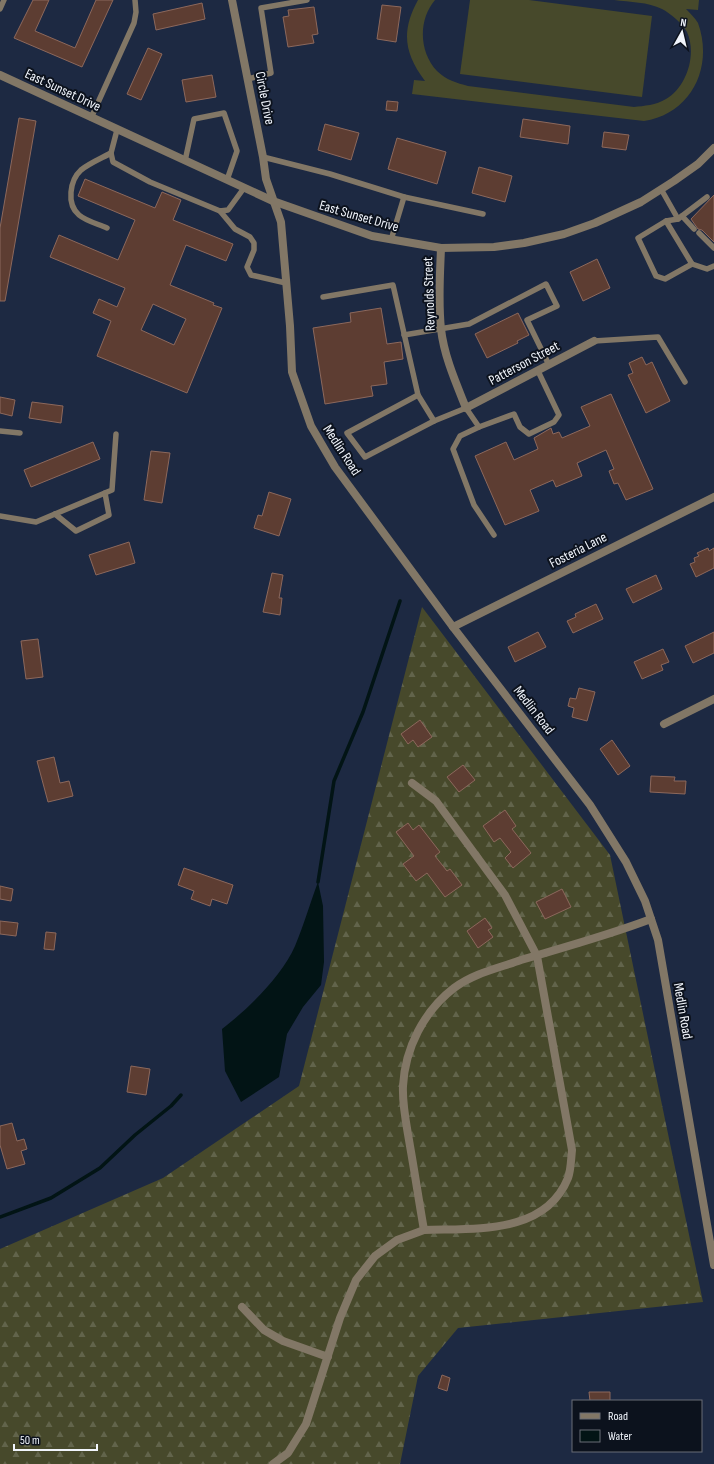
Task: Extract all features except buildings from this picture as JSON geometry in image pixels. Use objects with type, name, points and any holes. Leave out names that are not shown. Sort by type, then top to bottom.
[{"type":"street","name":"Circle Drive","points":[[232,0],[263,157],[266,180],[273,201]]},
{"type":"street","name":"East Sunset Drive","points":[[0,75],[273,201],[320,219],[391,240],[441,248],[502,246],[524,243],[564,234],[595,223],[641,202],[698,164],[714,148]]},
{"type":"street","name":"Medlin Road","points":[[273,201],[281,222],[292,372],[310,426],[335,467],[453,627],[590,805],[626,862],[645,901],[658,940],[714,1265]]},
{"type":"street","name":"Reynolds Street","points":[[441,248],[439,296],[441,329],[450,367],[466,408]]},
{"type":"street","name":"Patterson Street","points":[[466,408],[594,342]]},
{"type":"street","name":"Fosteria Lane","points":[[453,627],[714,497]]},
{"type":"street","points":[[664,724],[714,699]]},
{"type":"street","points":[[274,1464],[288,1453],[306,1424],[340,1318],[356,1280],[374,1256],[397,1240],[424,1230],[497,1227],[529,1219],[554,1202],[568,1177],[572,1150],[537,956],[505,895],[436,801],[412,783]]},
{"type":"street","points":[[424,1230],[404,1113],[403,1086],[406,1063],[416,1034],[432,1008],[455,987],[479,974],[651,919]]},
{"type":"street","points":[[242,1307],[264,1330],[270,1334],[283,1341],[328,1357]]},
{"type":"lane","points":[[0,9],[4,0]]},
{"type":"lane","points":[[91,118],[134,23],[136,12],[135,0]]},
{"type":"lane","points":[[248,79],[271,73],[261,8],[307,0]]},
{"type":"lane","points":[[185,161],[194,119],[224,112],[237,151],[227,180]]},
{"type":"lane","points":[[118,130],[111,153],[113,162],[150,182],[220,211],[235,229],[250,237],[254,243],[254,250],[247,267],[251,275],[286,284]]},
{"type":"lane","points":[[107,228],[79,215],[73,207],[70,199],[72,189],[81,171],[111,153]]},
{"type":"lane","points":[[263,157],[330,174],[404,197],[483,214]]},
{"type":"lane","points":[[220,211],[228,210],[244,188]]},
{"type":"lane","points":[[661,189],[680,218],[697,231],[714,248]]},
{"type":"lane","points":[[391,240],[404,197]]},
{"type":"lane","points":[[692,264],[665,279],[656,276],[638,238],[666,221],[680,218],[707,197]]},
{"type":"lane","points":[[666,221],[692,264],[707,269],[714,266]]},
{"type":"lane","points":[[404,335],[469,324],[546,284],[557,306],[527,320],[549,365]]},
{"type":"lane","points":[[323,297],[393,285],[418,395],[434,421]]},
{"type":"lane","points":[[594,342],[658,337],[685,382]]},
{"type":"lane","points":[[494,535],[474,505],[453,449],[460,436],[514,414],[520,427],[529,434],[554,422],[559,415],[538,371]]},
{"type":"lane","points":[[418,395],[347,433],[365,457],[434,421],[466,408],[479,428]]},
{"type":"lane","points":[[0,431],[20,433]]},
{"type":"lane","points":[[0,516],[36,522],[112,490],[116,434]]},
{"type":"lane","points":[[55,514],[76,531],[109,515],[105,493]]},
{"type":"green space","points":[[418,0],[435,0],[429,8],[423,26],[424,45],[431,63],[444,77],[468,86],[634,107],[654,104],[666,99],[680,87],[688,69],[691,50],[687,32],[676,19],[662,9],[645,4],[614,0],[699,0],[698,10],[686,9],[698,23],[702,40],[703,56],[700,71],[695,86],[686,99],[675,109],[660,117],[644,121],[412,94],[414,80],[425,81],[413,61],[407,42],[409,22]]},
{"type":"green space","points":[[470,0],[529,0],[652,16],[642,97],[460,74]]},
{"type":"green space","points":[[422,607],[610,855],[703,1302],[458,1328],[418,1376],[400,1464],[0,1464],[0,1249],[163,1178],[299,1086]]},
{"type":"water","points":[[318,882],[323,906],[324,962],[321,985],[303,1007],[287,1034],[279,1077],[241,1102],[225,1071],[222,1029],[253,1002],[282,969],[295,946]]},
{"type":"waterway","points":[[318,882],[334,781],[363,712],[400,601]]},
{"type":"waterway","points":[[0,1217],[51,1198],[100,1168],[135,1135],[171,1106],[181,1095]]}]
